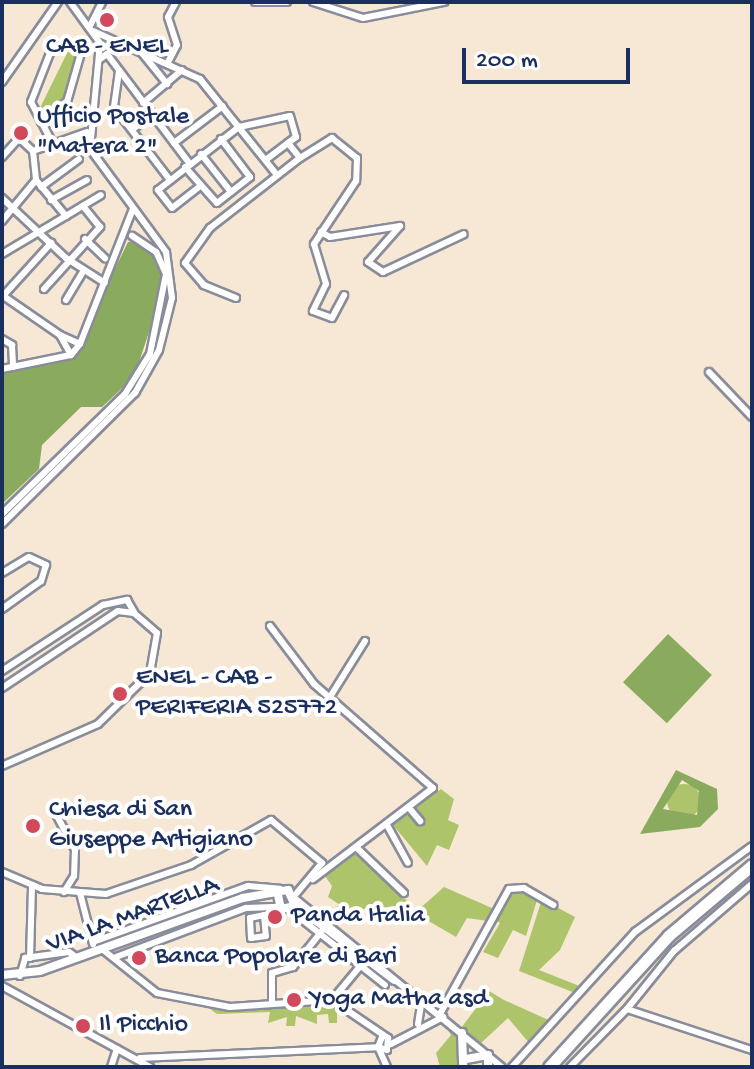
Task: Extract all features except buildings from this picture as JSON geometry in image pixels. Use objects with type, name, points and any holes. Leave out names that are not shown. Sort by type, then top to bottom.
[{"type":"highway","points":[[549,1067],[678,925],[752,865]]},
{"type":"street","points":[[2,82],[58,2]]},
{"type":"street","points":[[70,2],[92,28],[182,70],[223,106],[277,175]]},
{"type":"street","points":[[2,524],[135,393],[153,364],[172,276],[166,252],[95,158],[87,132],[100,59],[92,28],[102,2]]},
{"type":"street","points":[[167,64],[177,45],[168,17],[176,2]]},
{"type":"street","points":[[255,2],[287,2]]},
{"type":"street","points":[[313,2],[360,18],[444,2]]},
{"type":"street","points":[[100,59],[120,43]]},
{"type":"street","points":[[52,48],[31,102],[52,142]]},
{"type":"street","points":[[141,51],[167,84]]},
{"type":"street","points":[[41,122],[67,102],[81,53]]},
{"type":"street","points":[[107,54],[174,143],[199,187],[217,203],[250,177],[221,139]]},
{"type":"street","points":[[143,103],[182,70]]},
{"type":"street","points":[[119,71],[114,107],[170,180]]},
{"type":"street","points":[[174,143],[223,106]]},
{"type":"street","points":[[132,130],[152,114]]},
{"type":"street","points":[[199,187],[172,208],[158,190],[239,127],[290,116],[296,137],[266,160]]},
{"type":"street","points":[[33,151],[87,132]]},
{"type":"street","points":[[2,157],[19,138],[33,151],[36,180],[66,216]]},
{"type":"street","points":[[236,298],[204,285],[185,263],[206,231],[330,138],[357,158],[358,177],[314,244],[326,287],[313,311],[332,318],[344,295]]},
{"type":"street","points":[[288,143],[300,158]]},
{"type":"street","points":[[201,154],[231,192]]},
{"type":"street","points":[[41,187],[79,159]]},
{"type":"street","points":[[2,221],[36,180]]},
{"type":"street","points":[[51,200],[87,180]]},
{"type":"street","points":[[2,254],[39,229],[101,195]]},
{"type":"street","points":[[2,198],[16,205],[66,258],[83,272],[105,283]]},
{"type":"street","points":[[44,289],[66,258],[100,227],[83,206]]},
{"type":"street","points":[[2,369],[71,355],[80,344],[133,209]]},
{"type":"street","points":[[122,243],[132,236],[141,220]]},
{"type":"street","points":[[321,232],[330,237],[400,226],[368,262],[383,272],[464,234]]},
{"type":"street","points":[[2,514],[125,394],[150,354],[166,274],[149,244],[132,236]]},
{"type":"street","points":[[85,239],[105,258]]},
{"type":"street","points":[[51,243],[2,295],[60,335],[80,344]]},
{"type":"street","points":[[66,300],[83,272]]},
{"type":"street","points":[[60,335],[71,355]]},
{"type":"street","points":[[2,339],[12,345],[13,367]]},
{"type":"street","points":[[716,367],[711,375],[752,417]]},
{"type":"street","points":[[2,573],[29,557],[46,565],[41,581],[2,609]]},
{"type":"street","points":[[2,671],[103,605],[127,600],[134,613],[157,633],[150,673],[82,735],[2,766]]},
{"type":"street","points":[[2,688],[106,618],[134,613]]},
{"type":"street","points":[[270,626],[330,697],[411,765],[433,788],[325,874],[309,880]]},
{"type":"street","points":[[330,697],[365,641]]},
{"type":"street","points":[[410,809],[420,821]]},
{"type":"street","points":[[56,814],[75,849],[74,876],[64,892]]},
{"type":"street","points":[[2,872],[32,885],[64,892],[97,894],[191,865],[271,820],[320,860],[294,902],[279,907],[246,908],[116,957]]},
{"type":"street","points":[[387,825],[408,863]]},
{"type":"street","points":[[512,1067],[638,927],[752,846]]},
{"type":"street","points":[[357,848],[404,893]]},
{"type":"street","points":[[570,1067],[627,1009],[674,951],[752,884]]},
{"type":"street","points":[[30,958],[32,885]]},
{"type":"street","points":[[2,986],[117,1049],[166,1063],[367,1047],[400,1039],[418,1024],[442,1016],[509,889],[524,888],[553,905]]},
{"type":"street","name":"VIA LA MARTELLA","points":[[2,975],[17,976],[77,958],[97,947],[258,890],[278,892]]},
{"type":"street","points":[[278,892],[415,993],[467,1034],[502,1067]]},
{"type":"street","points":[[278,892],[279,907]]},
{"type":"street","points":[[80,893],[97,947],[116,957],[157,993],[230,1007],[332,1000],[371,1029],[382,1044],[386,1066]]},
{"type":"street","points":[[83,907],[97,894]]},
{"type":"street","points":[[294,902],[322,931],[385,985]]},
{"type":"street","points":[[272,1004],[272,973],[293,967],[322,931]]},
{"type":"street","points":[[624,931],[628,939]]},
{"type":"street","points":[[17,993],[17,976],[22,960],[69,952],[77,958]]},
{"type":"street","points":[[332,1000],[362,964]]},
{"type":"street","points":[[418,1024],[422,999]]},
{"type":"street","points":[[627,1009],[752,1050]]},
{"type":"street","points":[[453,1026],[460,1018]]},
{"type":"street","points":[[467,1034],[464,1063],[488,1055]]},
{"type":"street","points":[[111,1067],[117,1049]]},
{"type":"street","points":[[243,1055],[243,1067]]},
{"type":"street","points":[[488,1055],[488,1067]]},
{"type":"street","points":[[140,1058],[150,1067]]},
{"type":"green space","points":[[72,43],[80,49],[65,100],[43,117],[39,110]]},
{"type":"green space","points":[[141,240],[160,265],[162,293],[134,377],[102,407],[81,407],[42,445],[39,469],[2,504],[2,373],[72,357],[128,242]]},
{"type":"green space","points":[[668,634],[712,675],[667,723],[623,682]]},
{"type":"green space","points":[[676,770],[717,789],[718,809],[700,827],[640,834]],"holes":[[[682,780],[699,791],[697,815],[663,809]]]},
{"type":"green space","points":[[684,784],[696,789],[701,801],[696,813],[684,818],[672,813],[667,801],[672,789]]},
{"type":"green space","points":[[441,789],[454,799],[448,820],[459,825],[449,850],[437,845],[427,866],[393,825]]},
{"type":"green space","points":[[353,854],[364,857],[411,905],[327,912],[340,905],[328,897],[332,886],[325,876]]},
{"type":"green space","points":[[444,887],[494,909],[488,921],[467,918],[456,937],[420,916],[417,911]]},
{"type":"green space","points":[[515,887],[538,897],[526,936],[513,930],[498,958],[483,952],[500,923],[493,919]]},
{"type":"green space","points":[[542,899],[575,917],[560,950],[539,970],[582,987],[575,993],[519,971]]},
{"type":"green space","points":[[489,991],[553,1022],[530,1044],[508,1018],[480,1044],[461,1028]]},
{"type":"green space","points":[[198,1000],[231,1011],[325,1003],[346,1013],[337,1013],[337,1023],[329,1023],[328,1014],[317,1015],[317,1024],[296,1016],[295,1026],[286,1026],[287,1017],[268,1023],[270,1012],[217,1014]]},
{"type":"green space","points":[[442,1021],[462,1042],[460,1067],[440,1067],[436,1053],[451,1035]]},
{"type":"place","name":"CAB - ENEL","points":[[107,20]]},
{"type":"place","name":"Ufficio Postale \"Matera 2\"","points":[[21,133]]},
{"type":"place","name":"ENEL - CAB - PERIFERIA 525772","points":[[120,694]]},
{"type":"place","name":"Chiesa di San Giuseppe Artigiano","points":[[33,826]]},
{"type":"place","name":"Panda Italia","points":[[275,917]]},
{"type":"place","name":"Banca Popolare di Bari","points":[[139,958]]},
{"type":"place","name":"Yoga Matha asd","points":[[294,1000]]},
{"type":"place","name":"Il Picchio","points":[[83,1026]]}]
